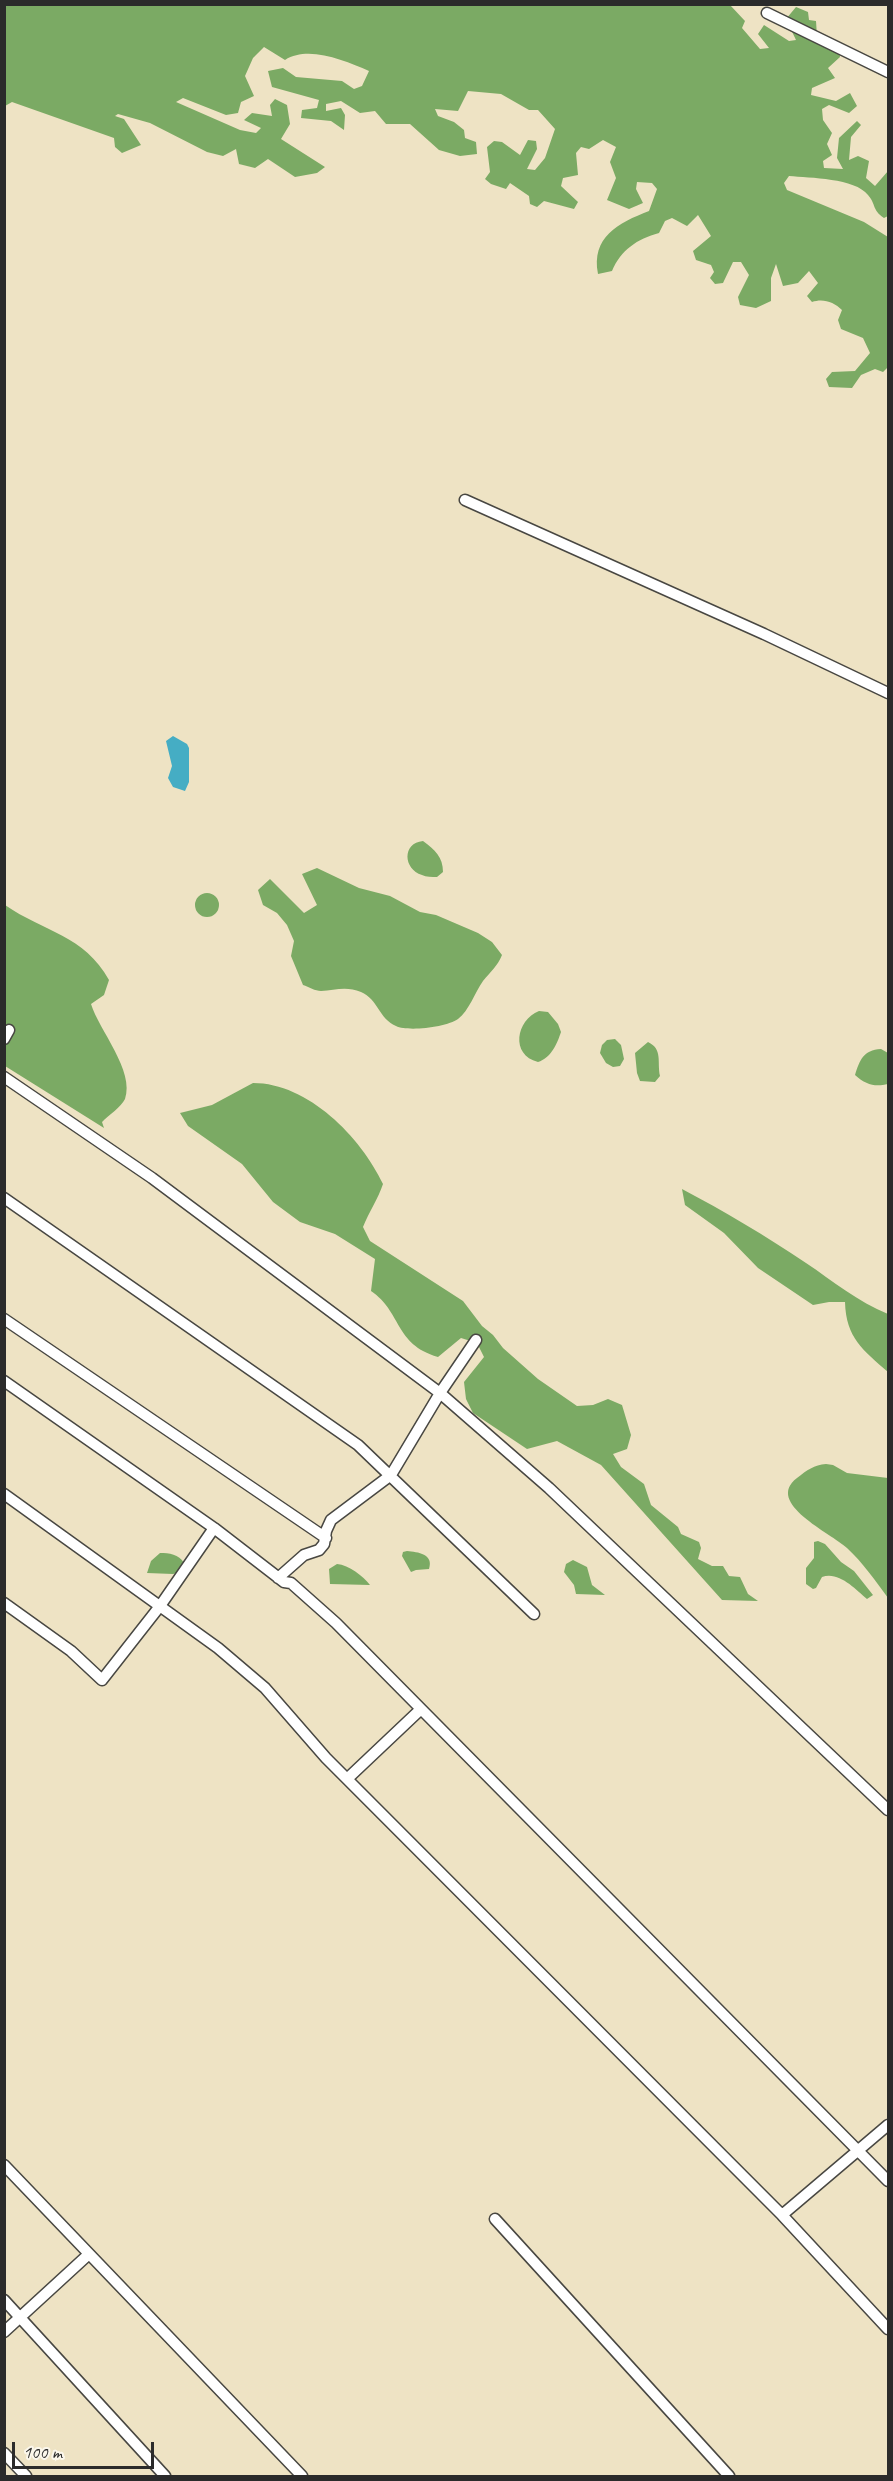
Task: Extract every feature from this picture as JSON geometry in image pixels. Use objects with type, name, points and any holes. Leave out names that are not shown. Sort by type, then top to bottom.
[{"type":"street","points":[[767,13],[888,72]]},
{"type":"street","points":[[465,500],[764,634],[888,693]]},
{"type":"street","points":[[4,1077],[152,1178],[440,1393],[595,1531],[888,1810]]},
{"type":"street","points":[[4,1198],[358,1444],[534,1614]]},
{"type":"street","points":[[4,1319],[326,1538]]},
{"type":"street","points":[[281,1580],[304,1555],[320,1550],[331,1520],[391,1475],[440,1393],[476,1340]]},
{"type":"street","points":[[4,1381],[214,1528],[281,1580],[291,1583],[336,1623],[418,1711],[856,2153],[888,2190]]},
{"type":"street","points":[[4,1494],[219,1648],[265,1689],[347,1779],[782,2215],[888,2329]]},
{"type":"street","points":[[4,1603],[71,1652],[102,1680],[160,1606],[214,1528]]},
{"type":"street","points":[[347,1779],[418,1711]]},
{"type":"street","points":[[782,2215],[888,2125]]},
{"type":"street","points":[[856,2153],[888,2181]]},
{"type":"street","points":[[4,2166],[302,2476]]},
{"type":"street","points":[[495,2219],[729,2476]]},
{"type":"street","points":[[4,2332],[89,2254]]},
{"type":"street","points":[[4,2300],[22,2317],[165,2476]]},
{"type":"street","points":[[4,2453],[26,2476]]},
{"type":"green space","points":[[5,5],[730,5],[745,21],[742,28],[760,49],[769,48],[758,34],[764,25],[789,41],[796,40],[786,19],[796,7],[808,12],[809,20],[816,21],[817,36],[827,49],[839,50],[840,57],[828,68],[835,78],[812,88],[811,95],[836,101],[850,93],[857,106],[849,113],[829,105],[822,109],[823,120],[832,133],[827,144],[832,155],[823,161],[824,168],[843,169],[837,158],[839,138],[857,121],[861,125],[851,137],[849,160],[858,156],[869,161],[866,178],[875,186],[888,171],[888,216],[884,218],[880,215],[868,195],[853,185],[831,180],[789,176],[784,183],[787,190],[864,222],[888,237],[888,367],[883,372],[875,369],[861,375],[852,388],[829,387],[826,379],[832,372],[855,371],[870,353],[863,338],[841,329],[838,320],[842,310],[828,301],[812,302],[807,296],[818,283],[809,271],[798,283],[783,286],[776,264],[771,278],[771,301],[756,308],[740,305],[738,297],[749,275],[741,262],[733,262],[723,283],[715,284],[710,278],[714,272],[711,265],[696,260],[693,251],[711,236],[698,215],[687,226],[672,218],[665,221],[659,233],[637,242],[625,251],[612,271],[598,274],[597,261],[603,241],[617,226],[649,211],[657,189],[652,183],[637,182],[636,189],[643,203],[629,209],[607,200],[616,178],[610,162],[616,147],[603,140],[589,149],[581,147],[576,153],[578,175],[563,178],[561,186],[578,202],[574,209],[544,201],[537,207],[530,204],[529,196],[510,183],[506,189],[491,184],[485,179],[490,172],[487,147],[494,141],[502,142],[520,155],[528,140],[536,141],[537,149],[527,169],[535,170],[545,158],[555,129],[538,110],[529,110],[501,94],[468,91],[458,111],[435,109],[438,116],[454,122],[464,130],[465,138],[476,142],[477,154],[460,156],[439,150],[410,124],[386,124],[375,111],[360,113],[341,101],[326,104],[326,111],[341,108],[345,115],[344,130],[331,121],[301,118],[302,110],[317,108],[319,100],[272,87],[268,71],[283,68],[296,77],[342,81],[354,89],[362,86],[369,71],[338,59],[316,54],[305,54],[285,60],[264,47],[253,58],[245,76],[254,96],[241,102],[238,113],[226,115],[183,98],[176,102],[240,130],[256,133],[261,128],[244,120],[252,113],[272,116],[270,105],[275,99],[287,105],[290,124],[281,139],[325,167],[317,173],[295,177],[268,159],[255,168],[239,164],[236,149],[223,156],[207,152],[150,123],[118,114],[115,116],[124,119],[141,145],[122,153],[115,147],[114,138],[12,102],[5,106]]},
{"type":"green space","points":[[423,841],[435,851],[442,862],[443,872],[437,877],[425,876],[416,872],[408,862],[407,856],[411,846]]},
{"type":"green space","points":[[317,868],[359,888],[390,896],[420,912],[436,915],[478,933],[492,942],[502,955],[462,1016],[453,1022],[437,1026],[418,1029],[402,1028],[390,1023],[371,999],[361,992],[346,989],[319,991],[303,985],[291,956],[294,941],[287,925],[277,913],[263,905],[258,890],[270,879],[304,913],[317,905],[302,874]]},
{"type":"green space","points":[[207,893],[216,896],[219,905],[216,914],[207,917],[198,914],[195,905],[198,896]]},
{"type":"green space","points":[[5,905],[88,953],[109,980],[104,995],[91,1004],[121,1063],[127,1088],[123,1102],[102,1122],[104,1128],[5,1066]]},
{"type":"green space","points":[[539,1011],[548,1012],[558,1024],[561,1032],[550,1054],[538,1062],[523,1052],[519,1037],[525,1022]]},
{"type":"green space","points":[[615,1039],[621,1045],[624,1059],[620,1066],[613,1067],[606,1063],[600,1053],[602,1045],[607,1040]]},
{"type":"green space","points":[[648,1042],[658,1052],[660,1076],[655,1082],[640,1081],[637,1073],[635,1053]]},
{"type":"green space","points":[[881,1049],[888,1053],[888,1084],[867,1083],[855,1075],[866,1054]]},
{"type":"green space","points":[[253,1083],[273,1085],[293,1092],[313,1103],[347,1131],[361,1148],[383,1184],[363,1227],[370,1241],[463,1301],[503,1348],[538,1379],[577,1406],[593,1405],[608,1399],[622,1405],[631,1435],[627,1449],[613,1454],[621,1467],[644,1484],[651,1505],[678,1527],[681,1534],[699,1542],[701,1548],[698,1559],[712,1566],[723,1566],[729,1576],[740,1577],[748,1594],[758,1601],[722,1600],[601,1465],[557,1441],[527,1449],[473,1413],[466,1399],[464,1382],[484,1357],[477,1343],[461,1338],[438,1357],[413,1344],[381,1299],[371,1291],[375,1259],[335,1234],[300,1222],[273,1202],[242,1164],[188,1126],[180,1113],[212,1105]]},
{"type":"green space","points":[[682,1189],[729,1215],[856,1297],[888,1314],[888,1372],[864,1350],[852,1334],[845,1302],[813,1305],[758,1268],[724,1233],[685,1205]]},
{"type":"green space","points":[[826,1464],[833,1465],[847,1473],[888,1478],[888,1598],[853,1554],[804,1517],[794,1507],[789,1497],[789,1488],[797,1478],[811,1468]]},
{"type":"green space","points":[[814,1542],[825,1544],[841,1562],[854,1571],[873,1595],[867,1599],[835,1576],[822,1577],[813,1589],[806,1584],[806,1568],[814,1558]]},
{"type":"green space","points":[[403,1552],[420,1553],[427,1557],[430,1564],[429,1569],[411,1572],[402,1556]]},
{"type":"green space","points":[[160,1553],[177,1556],[184,1563],[181,1572],[147,1573],[151,1561]]},
{"type":"green space","points":[[573,1560],[587,1567],[592,1585],[605,1595],[576,1594],[574,1585],[564,1572],[566,1564]]},
{"type":"green space","points":[[337,1564],[346,1566],[370,1585],[330,1584],[329,1569]]},
{"type":"water","points":[[173,736],[187,744],[189,748],[189,782],[185,791],[173,787],[168,778],[172,766],[166,741]]}]
